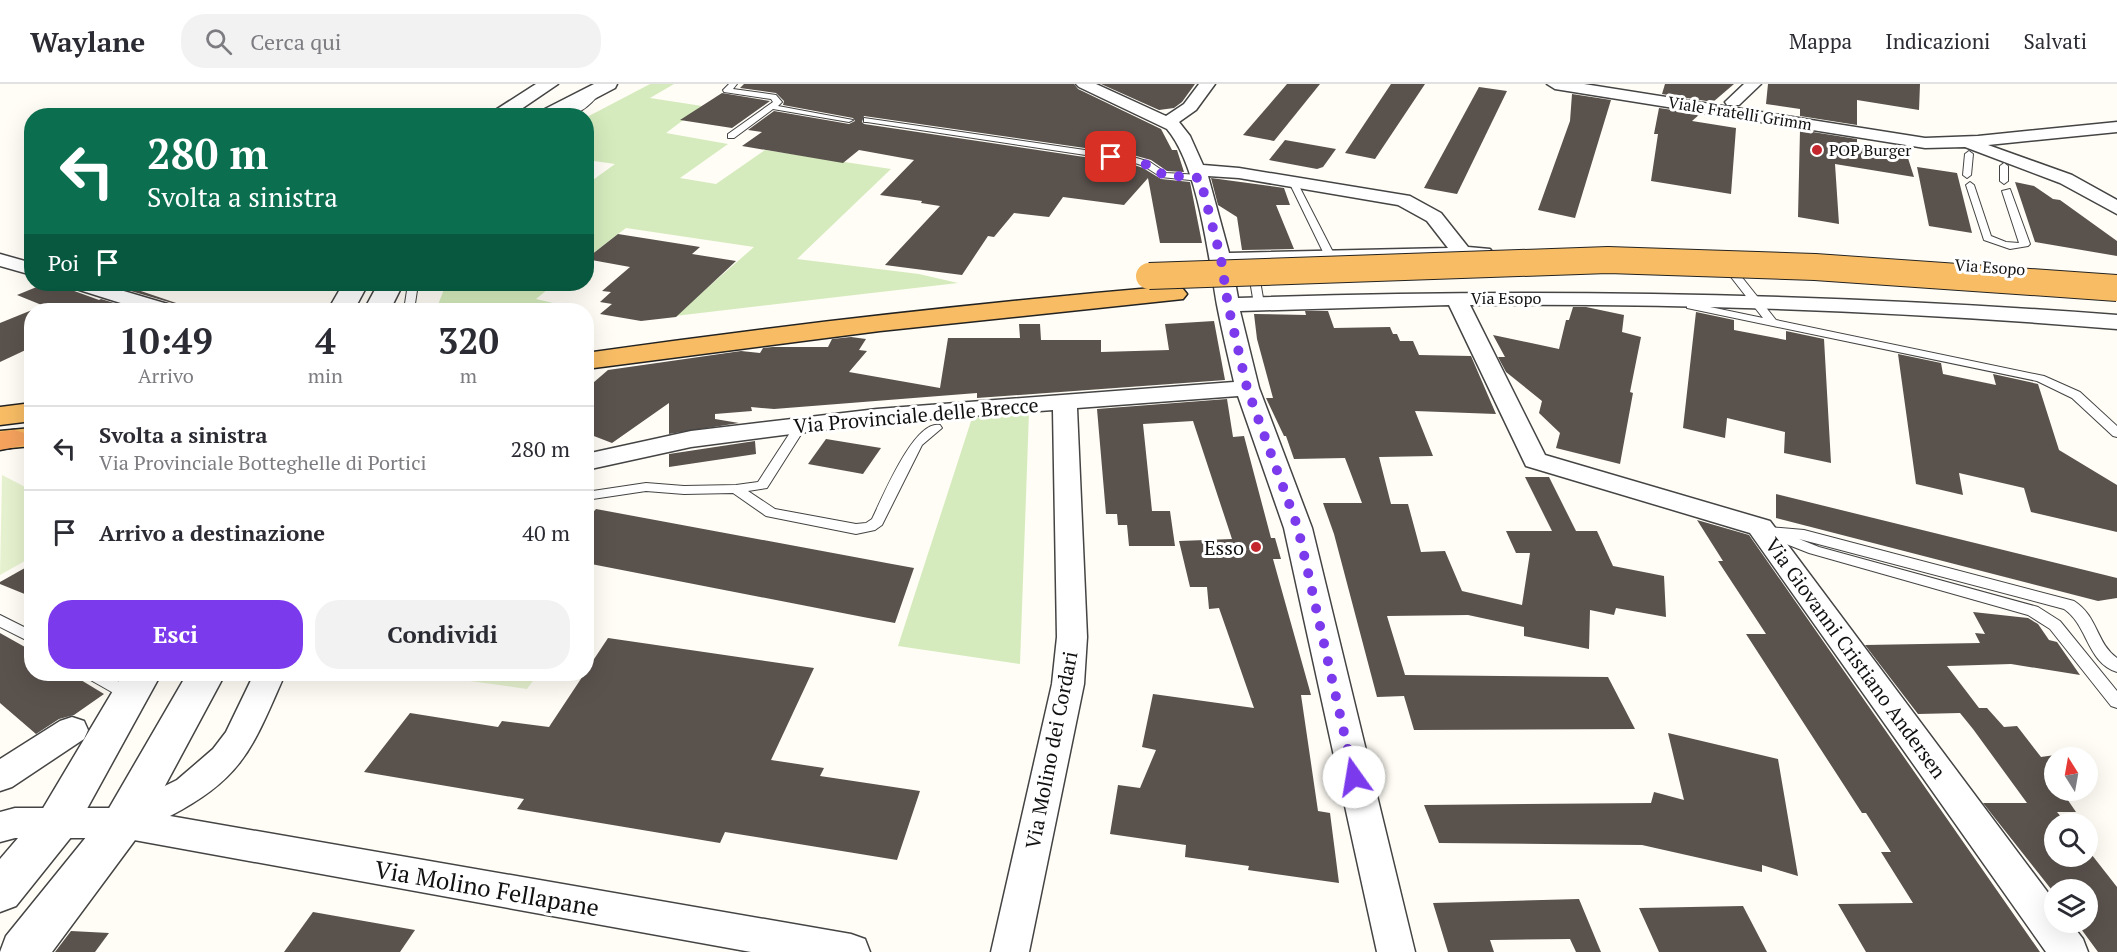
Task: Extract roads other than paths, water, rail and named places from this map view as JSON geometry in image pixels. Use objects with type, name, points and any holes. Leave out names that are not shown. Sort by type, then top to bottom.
[{"type":"highway","points":[[594,337],[834,305],[1149,276],[1318,269],[1608,260],[1815,267],[2117,288]]},
{"type":"highway","points":[[594,360],[838,326],[1015,307],[1174,294],[1331,287],[1491,282],[1664,284],[1995,298],[2117,308]]},
{"type":"highway","points":[[9,434],[24,420]]},
{"type":"street","points":[[509,108],[549,84]]},
{"type":"street","points":[[1084,84],[1167,123],[1182,136],[1199,174],[1221,259],[1228,305],[1247,388],[1298,528],[1396,952]]},
{"type":"street","points":[[1167,123],[1190,107],[1207,84]]},
{"type":"street","name":"Viale Fratelli Grimm","points":[[1555,84],[1929,139],[2117,113]]},
{"type":"street","name":"Viale Fratelli Grimm","points":[[1610,84],[1881,125],[1929,139]]},
{"type":"street","points":[[1733,102],[1753,84]]},
{"type":"street","points":[[561,108],[604,86]]},
{"type":"street","points":[[1966,148],[2117,127]]},
{"type":"street","points":[[1929,139],[2066,179],[2117,208]]},
{"type":"street","points":[[1966,148],[2005,179],[2056,187],[2117,227]]},
{"type":"street","points":[[1199,174],[1239,173],[1403,200],[1415,204],[1434,217],[1462,253]]},
{"type":"street","name":"Via Esopo","points":[[1221,259],[1462,253],[1718,254],[1983,266],[2117,277]]},
{"type":"street","points":[[0,260],[24,267]]},
{"type":"street","points":[[102,291],[141,303]]},
{"type":"street","name":"Via Esopo","points":[[1228,305],[1456,298],[1754,300],[2117,321]]},
{"type":"street","name":"Via Giovanni Cristiano Andersen","points":[[1456,298],[1535,460],[1755,524],[1763,530],[2069,952]]},
{"type":"street","name":"Via Provinciale delle Brecce","points":[[594,460],[691,439],[877,416],[1247,388]]},
{"type":"street","name":"Via Molino dei Cordari","points":[[1010,952],[1068,684],[1072,637],[1065,402]]},
{"type":"street","points":[[23,952],[123,823],[202,681]]},
{"type":"street","points":[[0,826],[15,823],[123,823],[189,790],[225,759],[239,740],[265,681]]},
{"type":"street","points":[[0,892],[57,823],[136,684]]},
{"type":"street","points":[[0,777],[72,730]]},
{"type":"street","name":"Via Molino Fellapane","points":[[123,823],[851,952]]},
{"type":"lane","points":[[731,136],[773,107],[777,99],[727,90],[733,84]]},
{"type":"lane","points":[[579,108],[590,101],[604,86]]},
{"type":"lane","points":[[773,107],[849,120]]},
{"type":"lane","points":[[867,120],[1132,159],[1147,164],[1164,175],[1199,174]]},
{"type":"lane","points":[[1966,148],[1969,180],[1987,238],[1997,243],[2017,247],[2025,244],[2005,179]]},
{"type":"lane","points":[[1293,182],[1330,256]]},
{"type":"lane","points":[[1718,254],[1772,322]]},
{"type":"lane","points":[[1250,258],[1259,304]]},
{"type":"lane","name":"Via Esopo","points":[[1256,280],[1458,273],[1582,273]]},
{"type":"lane","name":"Via Esopo","points":[[1664,273],[1734,274],[1933,285],[2117,300]]},
{"type":"lane","points":[[1691,306],[2040,378],[2076,395],[2117,433]]},
{"type":"lane","points":[[2103,419],[2117,423]]},
{"type":"lane","points":[[594,495],[646,487],[684,490],[736,489],[762,485],[801,425]]},
{"type":"lane","points":[[736,489],[771,513],[856,529],[870,527],[876,522],[917,443],[936,429]]},
{"type":"lane","points":[[1763,530],[1804,534],[2069,605],[2083,614],[2101,654],[2117,666]]},
{"type":"lane","points":[[1763,530],[1814,550],[2033,611],[2055,625],[2117,702]]},
{"type":"lane","points":[[0,620],[24,634]]},
{"type":"place","name":"POP Burger","points":[[1817,150]]},
{"type":"place","name":"Esso","points":[[1256,547]]}]
